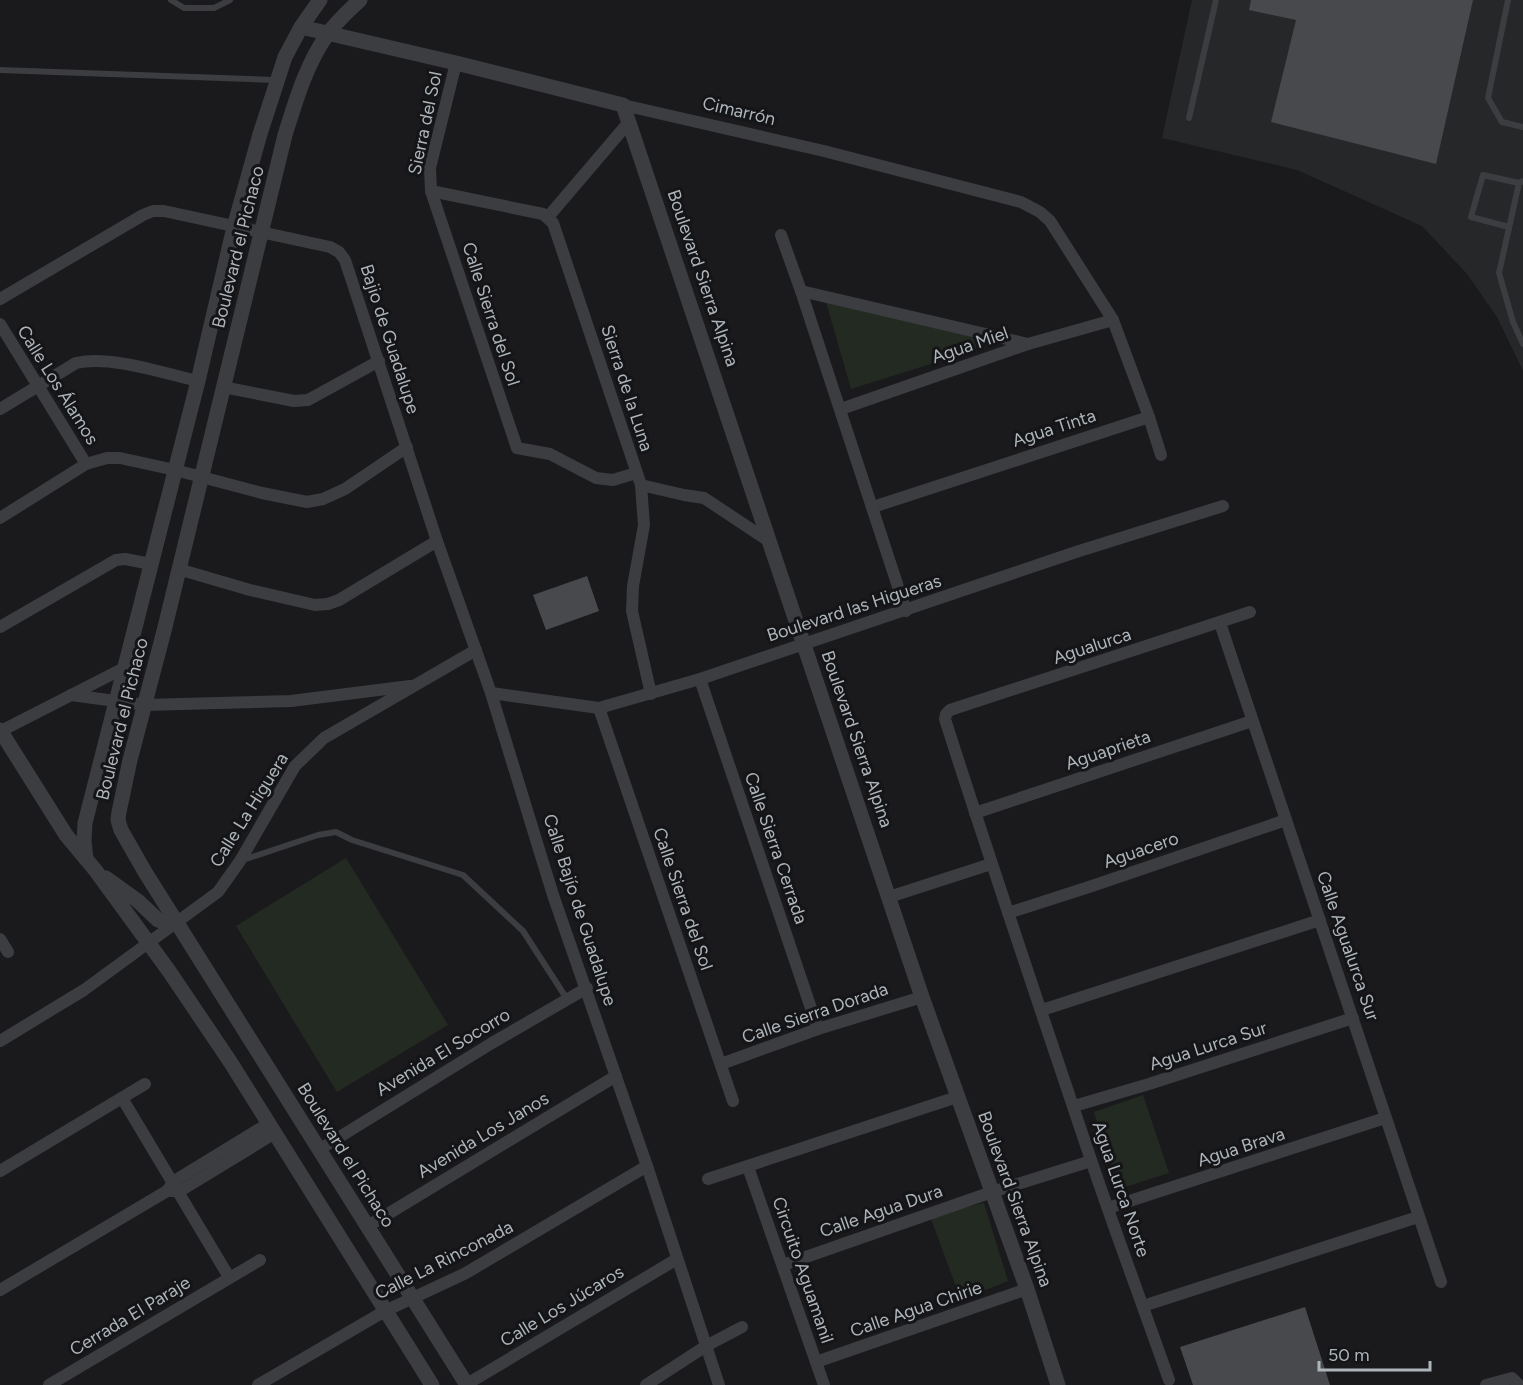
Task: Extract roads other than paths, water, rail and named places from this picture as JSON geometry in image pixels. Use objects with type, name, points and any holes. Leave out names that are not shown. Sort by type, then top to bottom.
[{"type":"street","name":"Boulevard el Pichaco","points":[[91,865],[84,841],[85,824],[198,381],[234,227],[285,57],[301,27],[320,0]]},
{"type":"street","name":"Boulevard el Pichaco","points":[[360,0],[328,34],[302,82],[285,135],[202,478],[130,760],[118,820],[121,830],[176,922],[467,1385]]},
{"type":"street","name":"Cimarrón","points":[[301,27],[824,151],[1021,202],[1040,212],[1050,221],[1113,320]]},
{"type":"street","name":"Sierra del Sol","points":[[431,191],[430,168],[456,63]]},
{"type":"street","name":"Boulevard Sierra Alpina","points":[[623,105],[922,997],[1027,1290],[1058,1385]]},
{"type":"street","points":[[431,191],[543,214],[548,217],[629,122]]},
{"type":"street","name":"Calle Sierra del Sol","points":[[431,191],[517,448],[550,454],[596,478],[639,479]]},
{"type":"street","points":[[0,299],[153,211],[164,211],[262,232]]},
{"type":"street","name":"Sierra de la Luna","points":[[548,217],[553,223],[639,479],[644,525],[632,611],[651,694]]},
{"type":"street","name":"Bajio de Guadalupe","points":[[262,232],[330,247],[339,252],[345,260],[407,447]]},
{"type":"street","points":[[781,235],[841,409],[906,610]]},
{"type":"street","points":[[801,291],[1028,344]]},
{"type":"street","points":[[1113,320],[1161,455]]},
{"type":"street","name":"Agua Miel","points":[[841,409],[1028,344],[1113,320]]},
{"type":"street","name":"Calle Los Álamos","points":[[0,324],[86,464]]},
{"type":"street","points":[[0,409],[75,363],[89,360],[198,381]]},
{"type":"street","points":[[223,387],[294,401],[308,400],[379,361]]},
{"type":"street","name":"Agua Tinta","points":[[873,507],[1149,417]]},
{"type":"street","points":[[0,518],[86,464],[107,458],[120,458],[175,470],[307,502],[323,499],[345,489],[407,447]]},
{"type":"street","name":"Calle Bajío de Guadalupe","points":[[407,447],[437,541],[491,693],[553,895],[720,1385]]},
{"type":"street","points":[[639,479],[684,495],[704,498],[769,541]]},
{"type":"street","name":"Boulevard las Higueras","points":[[491,693],[599,708],[651,694],[1076,552],[1223,506]]},
{"type":"street","points":[[178,568],[250,590],[315,604],[328,604],[339,600],[437,541]]},
{"type":"street","points":[[0,627],[116,560],[125,559],[151,564]]},
{"type":"street","name":"Agualurca","points":[[946,714],[950,710],[1250,612]]},
{"type":"street","name":"Calle Agualurca Sur","points":[[1220,622],[1441,1282]]},
{"type":"street","name":"Calle La Higuera","points":[[0,1041],[84,990],[218,892],[240,861],[295,766],[324,738],[476,650]]},
{"type":"street","points":[[126,667],[0,730],[66,835],[91,865],[194,1007],[432,1385]]},
{"type":"street","name":"Calle Sierra Cerrada","points":[[700,678],[818,1029]]},
{"type":"street","points":[[71,695],[145,705],[291,701],[417,686]]},
{"type":"street","name":"Calle Sierra del Sol","points":[[599,708],[733,1101]]},
{"type":"street","name":"Agua Lurca Norte","points":[[946,714],[945,719],[991,864],[1091,1161],[1169,1380]]},
{"type":"street","name":"Aguaprieta","points":[[975,813],[1252,721]]},
{"type":"street","name":"Aguacero","points":[[1008,913],[1286,820]]},
{"type":"street","points":[[889,897],[991,864]]},
{"type":"street","points":[[91,865],[138,901],[158,920],[166,923],[176,922]]},
{"type":"street","points":[[1042,1010],[1320,920]]},
{"type":"street","points":[[0,939],[8,952]]},
{"type":"street","name":"Avenida El Socorro","points":[[320,1149],[586,988]]},
{"type":"street","name":"Calle Sierra Dorada","points":[[721,1064],[818,1029],[922,997]]},
{"type":"street","name":"Agua Lurca Sur","points":[[1074,1106],[1353,1018]]},
{"type":"street","name":"Avenida Los Janos","points":[[368,1226],[616,1076]]},
{"type":"street","points":[[0,1171],[145,1084]]},
{"type":"street","points":[[708,1179],[957,1097]]},
{"type":"street","points":[[123,1098],[174,1188],[229,1277]]},
{"type":"street","name":"Agua Brava","points":[[1108,1208],[1385,1119]]},
{"type":"street","points":[[0,1290],[272,1128]]},
{"type":"street","name":"Calle Agua Dura","points":[[783,1265],[992,1192],[1091,1161]]},
{"type":"street","name":"Calle La Rinconada","points":[[258,1385],[385,1311],[466,1273],[647,1166]]},
{"type":"street","name":"Circuito Aguamanil","points":[[748,1167],[824,1385]]},
{"type":"street","points":[[1143,1306],[1418,1217]]},
{"type":"street","name":"Calle Los Júcaros","points":[[467,1385],[677,1259]]},
{"type":"street","name":"Cerrada El Paraje","points":[[49,1385],[260,1260]]},
{"type":"street","name":"Calle Agua Chirie","points":[[816,1362],[1027,1290]]},
{"type":"street","points":[[646,1385],[706,1346],[742,1327]]},
{"type":"street","points":[[1486,1385],[1512,1378],[1519,1385]]},
{"type":"lane","points":[[171,0],[184,8],[214,8],[230,0]]},
{"type":"lane","points":[[1189,118],[1216,0]]},
{"type":"lane","points":[[1508,0],[1488,98],[1502,122],[1523,127]]},
{"type":"lane","points":[[0,70],[277,80]]},
{"type":"lane","points":[[1509,227],[1471,217],[1483,175],[1521,182],[1499,273],[1513,322],[1523,344]]},
{"type":"lane","points":[[240,861],[318,835],[336,832],[352,840],[463,875],[523,931],[567,999]]}]
